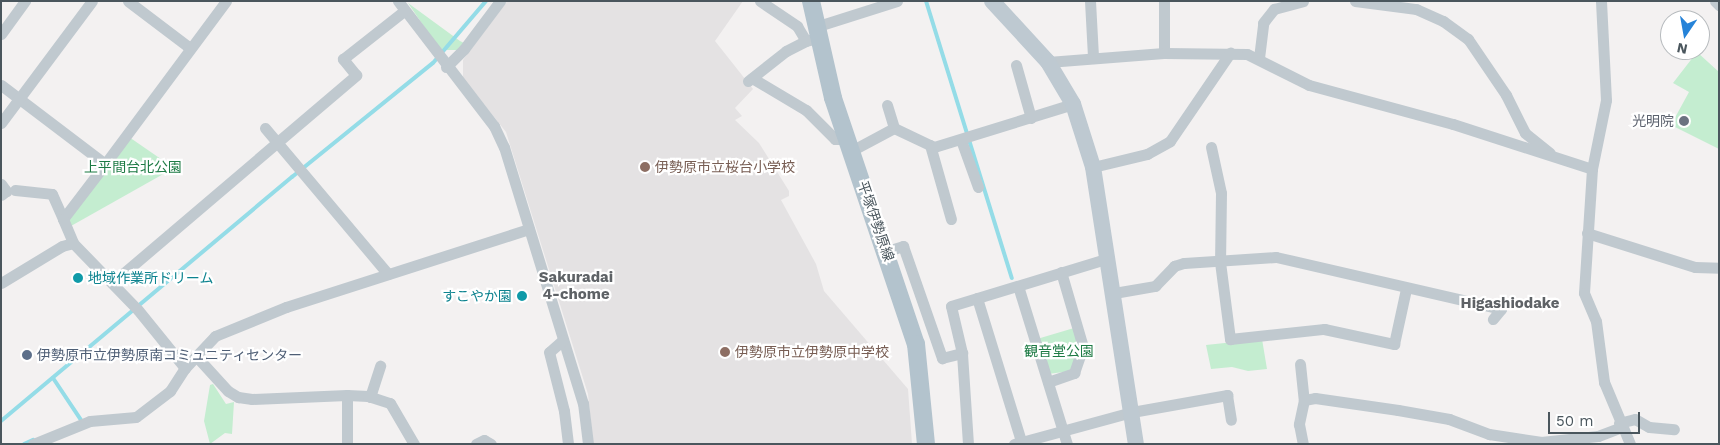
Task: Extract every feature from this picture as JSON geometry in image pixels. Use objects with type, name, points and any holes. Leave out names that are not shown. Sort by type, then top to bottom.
[{"type":"main road","name":"平塚伊勢原線","points":[[811,1],[813,35],[848,145],[887,251],[916,344],[926,444]]},
{"type":"street","points":[[1,34],[25,1]]},
{"type":"street","points":[[1,123],[92,1]]},
{"type":"street","points":[[128,1],[190,48]]},
{"type":"street","points":[[64,219],[226,1]]},
{"type":"street","points":[[446,67],[464,49],[500,1]]},
{"type":"street","points":[[760,1],[813,35]]},
{"type":"street","points":[[894,128],[848,145],[835,140],[806,110],[750,80],[786,51],[813,35],[897,1]]},
{"type":"street","points":[[992,1],[1048,62],[1073,104],[1093,167],[1109,258],[1136,444]]},
{"type":"street","points":[[1090,1],[1093,56]]},
{"type":"street","points":[[1164,1],[1164,53]]},
{"type":"street","points":[[1259,58],[1263,23],[1274,9],[1302,1]]},
{"type":"street","points":[[1355,1],[1416,10],[1443,21],[1468,39],[1506,95],[1525,133],[1553,157]]},
{"type":"street","points":[[1601,1],[1606,100],[1592,169],[1586,233],[1584,293],[1596,321],[1604,382],[1620,425],[1630,444]]},
{"type":"street","points":[[1715,1],[1719,5]]},
{"type":"street","points":[[112,283],[356,75],[342,59],[401,6],[446,67],[494,126],[504,147],[583,403],[588,444]]},
{"type":"street","points":[[1048,62],[1093,56],[1164,53],[1230,53],[1259,58],[1309,85],[1453,124],[1592,169]]},
{"type":"street","points":[[1093,167],[1147,154],[1170,141],[1230,53]]},
{"type":"street","points":[[1016,65],[1031,118]]},
{"type":"street","points":[[1,85],[105,164]]},
{"type":"street","points":[[886,105],[894,128],[930,145],[961,140],[1073,104]]},
{"type":"street","points":[[265,128],[388,274]]},
{"type":"street","points":[[961,140],[978,187]]},
{"type":"street","points":[[930,145],[929,150],[951,219]]},
{"type":"street","points":[[1211,146],[1221,193],[1220,262],[1230,339],[1324,329],[1394,344],[1406,289]]},
{"type":"street","points":[[1,184],[6,191],[1,195]]},
{"type":"street","points":[[15,190],[52,194],[74,243],[112,283],[185,368]]},
{"type":"street","points":[[33,444],[90,421],[136,417],[170,391],[185,368],[215,336],[286,307],[529,229]]},
{"type":"street","points":[[1586,233],[1695,267],[1719,268]]},
{"type":"street","points":[[1,284],[62,246],[74,243]]},
{"type":"street","points":[[887,251],[903,246],[942,358],[962,353]]},
{"type":"street","points":[[1114,293],[1155,286],[1174,266],[1276,257],[1406,289],[1501,309],[1493,319]]},
{"type":"street","points":[[968,444],[962,353],[951,306],[1109,258]]},
{"type":"street","points":[[1048,382],[1074,373],[1083,347],[1061,272]]},
{"type":"street","points":[[1018,286],[1067,444]]},
{"type":"street","points":[[977,298],[1017,443],[1062,428],[1132,412],[1227,395],[1231,420]]},
{"type":"street","points":[[563,340],[549,352],[564,412],[568,444]]},
{"type":"street","points":[[196,356],[228,390],[238,397],[252,399],[347,396],[370,397],[390,403],[414,444]]},
{"type":"street","points":[[1300,364],[1304,400],[1299,424],[1303,444]]},
{"type":"street","points":[[370,397],[380,366]]},
{"type":"street","points":[[347,396],[347,444]]},
{"type":"street","points":[[1304,400],[1315,398],[1449,419],[1489,434],[1540,442],[1598,436],[1635,419],[1650,427],[1674,429]]},
{"type":"street","points":[[476,444],[484,440],[491,444]]},
{"type":"shaded area","points":[[507,1],[743,1],[715,41],[753,89],[735,108],[742,116],[735,120],[759,143],[789,191],[789,196],[781,200],[816,264],[824,291],[908,389],[912,444],[593,444],[588,394],[506,132],[463,78],[463,60]]},
{"type":"green space","points":[[408,3],[464,43],[457,50],[440,50]]},
{"type":"green space","points":[[1691,60],[1706,60],[1719,72],[1719,149],[1671,125],[1689,92],[1673,83]]},
{"type":"green space","name":"上平間台北公園","points":[[129,137],[174,168],[71,226],[66,221]]},
{"type":"green space","name":"観音堂公園","points":[[1074,328],[1079,345],[1071,371],[1048,374],[1037,339]]},
{"type":"green space","points":[[1262,339],[1267,369],[1248,371],[1232,367],[1211,369],[1206,345]]},
{"type":"green space","points":[[213,384],[226,404],[234,402],[232,434],[225,433],[210,444],[204,421],[210,385]]},
{"type":"waterway","points":[[1,421],[292,177],[433,63],[486,1]]},
{"type":"waterway","points":[[926,1],[1012,278]]},
{"type":"waterway","points":[[53,378],[81,420]]},
{"type":"waterway","points":[[24,444],[33,440]]},
{"type":"place","name":"光明院","points":[[1684,121]]},
{"type":"place","name":"伊勢原市立桜台小学校","points":[[645,167]]},
{"type":"place","name":"地域作業所ドリーム","points":[[78,278]]},
{"type":"place","name":"すこやか園","points":[[522,296]]},
{"type":"place","name":"伊勢原市立伊勢原中学校","points":[[725,352]]},
{"type":"place","name":"伊勢原市立伊勢原南コミュニティセンター","points":[[27,355]]},
{"type":"district","name":"Sakuradai 4-chome","points":[[576,286]]},
{"type":"district","name":"Higashiodake","points":[[1510,304]]}]
